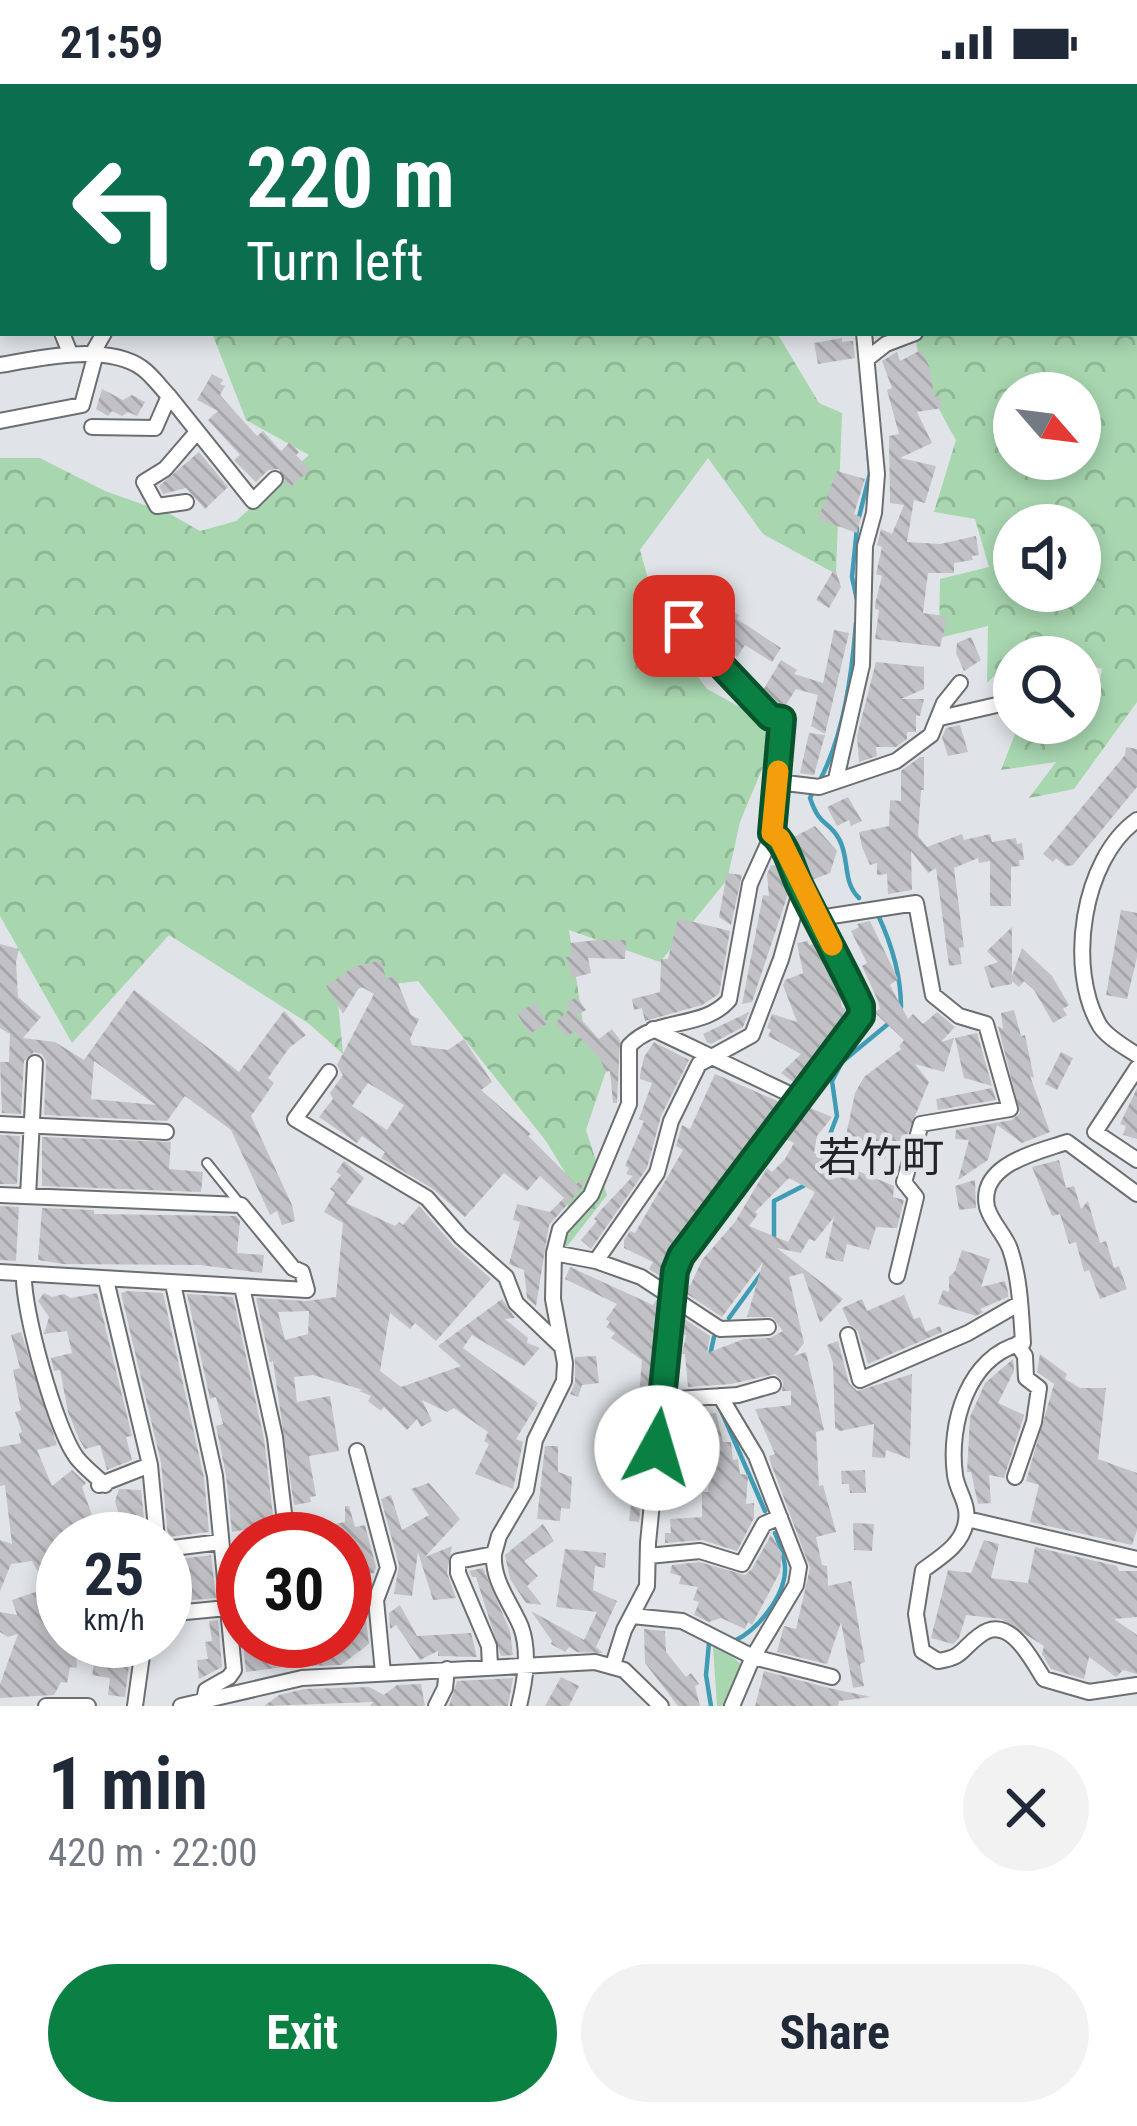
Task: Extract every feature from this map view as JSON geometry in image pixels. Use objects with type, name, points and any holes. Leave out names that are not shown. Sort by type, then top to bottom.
[{"type":"street","points":[[63,336],[70,353]]},
{"type":"street","points":[[0,421],[82,405],[103,336]]},
{"type":"street","points":[[836,779],[862,665],[865,546],[877,474],[864,336]]},
{"type":"street","points":[[867,359],[907,336]]},
{"type":"street","points":[[0,365],[70,353],[143,368],[196,433],[218,452],[253,501],[275,479]]},
{"type":"street","points":[[92,428],[154,428],[169,396]]},
{"type":"street","points":[[186,502],[158,506],[145,482],[164,469],[196,433]]},
{"type":"street","points":[[519,1706],[524,1634],[497,1579],[494,1554],[526,1490],[535,1440],[564,1381],[554,1300],[554,1253],[560,1229],[592,1195],[628,1104],[628,1046],[652,1029],[710,1017],[729,1000],[750,884],[772,833],[782,719],[770,717],[684,626],[672,595]]},
{"type":"street","points":[[777,782],[819,787],[896,760],[931,735],[944,703],[960,683]]},
{"type":"street","points":[[940,718],[993,706]]},
{"type":"street","points":[[1137,820],[1096,868],[1079,967],[1102,1030],[1137,1055]]},
{"type":"street","points":[[613,1665],[647,1586],[675,1271],[681,1256],[861,1016],[861,1006],[819,917],[780,839],[772,833]]},
{"type":"street","points":[[596,1261],[657,1173],[671,1121],[699,1064],[752,1035],[801,888]]},
{"type":"street","points":[[819,917],[916,903],[933,995],[959,1016],[986,1024],[1010,1109],[921,1124],[904,1182],[916,1196],[897,1276]]},
{"type":"street","points":[[652,1029],[800,1099]]},
{"type":"street","points":[[28,1196],[35,1063]]},
{"type":"street","points":[[1137,1068],[1095,1132],[1137,1160]]},
{"type":"street","points":[[329,1072],[295,1119],[427,1198],[506,1277],[516,1304],[562,1347]]},
{"type":"street","points":[[0,1124],[166,1132]]},
{"type":"street","points":[[1137,1194],[1067,1142],[1000,1170],[989,1183],[987,1207],[1010,1247],[1023,1343],[1007,1347],[987,1362],[970,1383],[960,1408],[955,1474],[967,1519],[950,1550],[923,1570],[916,1614],[922,1651],[938,1661],[958,1658],[992,1629],[1008,1632],[1025,1648],[1044,1679],[1089,1692],[1137,1685]]},
{"type":"street","points":[[0,1195],[241,1205],[292,1268],[302,1272],[308,1291],[0,1273]]},
{"type":"street","points":[[554,1253],[641,1277],[720,1329],[768,1327]]},
{"type":"street","points":[[23,1274],[37,1347],[76,1457],[101,1485],[150,1465]]},
{"type":"street","points":[[106,1280],[150,1465],[155,1512]]},
{"type":"street","points":[[173,1284],[215,1476],[218,1512]]},
{"type":"street","points":[[242,1287],[275,1437],[284,1512]]},
{"type":"street","points":[[848,1335],[860,1380],[968,1333],[1020,1303]]},
{"type":"street","points":[[1015,1477],[1034,1422],[1039,1388],[1026,1378],[1024,1356],[1017,1344]]},
{"type":"street","points":[[662,1400],[720,1396],[772,1385]]},
{"type":"street","points":[[720,1396],[756,1456],[799,1567],[796,1585],[753,1657],[732,1706]]},
{"type":"street","points":[[357,1451],[388,1568],[376,1600],[383,1673]]},
{"type":"street","points":[[647,1556],[700,1551],[742,1564],[764,1524],[780,1517]]},
{"type":"street","points":[[967,1519],[1137,1559]]},
{"type":"street","points":[[490,1666],[489,1646],[458,1573],[458,1561],[494,1554]]},
{"type":"street","points":[[632,1616],[682,1621],[753,1657],[832,1677]]},
{"type":"street","points":[[182,1706],[302,1678],[490,1666],[613,1665],[625,1670],[661,1706]]},
{"type":"street","points":[[135,1706],[140,1668]]},
{"type":"street","points":[[204,1701],[206,1690],[229,1677],[234,1668]]},
{"type":"street","points":[[436,1706],[447,1669]]},
{"type":"street","points":[[46,1706],[88,1706]]},
{"type":"lane","points":[[207,1163],[241,1205]]},
{"type":"green space","points":[[213,336],[779,336],[819,403],[842,413],[836,574],[763,534],[708,458],[640,550],[662,629],[707,689],[779,728],[740,822],[727,880],[660,962],[569,930],[585,1037],[609,1062],[586,1130],[607,1195],[565,1249],[569,1179],[546,1141],[418,981],[337,991],[343,1054],[308,1023],[169,935],[72,1043],[0,916],[0,458],[40,458],[200,531],[236,521],[309,455],[246,420]]},
{"type":"green space","points":[[915,336],[1137,336],[1137,702],[1074,789],[1029,798],[1056,762],[1001,770],[1011,744],[1101,744],[1101,636],[993,636],[993,677],[987,683],[988,626],[939,638],[940,579],[989,567],[975,519],[934,512],[956,440],[925,375]]},
{"type":"green space","points":[[713,1647],[724,1649],[743,1666],[726,1706],[717,1706]]},
{"type":"building","points":[[842,338],[842,342],[853,341],[855,358],[818,364],[814,343]]},
{"type":"building","points":[[921,350],[930,368],[934,397],[940,396],[942,408],[917,412],[932,443],[900,458],[936,466],[925,503],[914,500],[907,542],[940,544],[976,536],[979,555],[954,563],[954,573],[928,573],[923,613],[944,616],[940,647],[875,639],[879,610],[875,604],[882,576],[876,574],[882,547],[877,545],[881,529],[892,534],[904,505],[890,503],[889,436],[899,434],[887,390],[892,388],[882,361],[897,352],[900,361]]},
{"type":"building","points":[[212,374],[223,380],[220,395],[257,436],[263,431],[281,451],[290,442],[299,452],[296,455],[310,470],[289,488],[279,469],[268,470],[256,482],[234,460],[240,455],[208,420],[218,411],[197,400]]},
{"type":"building","points":[[102,389],[123,400],[132,395],[145,402],[137,416],[112,411],[108,416],[96,409]]},
{"type":"building","points":[[199,452],[228,487],[205,509],[186,488],[163,494],[159,486]]},
{"type":"building","points":[[837,471],[865,479],[854,514],[861,517],[857,533],[818,519]]},
{"type":"building","points":[[835,568],[841,587],[829,608],[816,600]]},
{"type":"building","points":[[692,577],[704,585],[701,589],[739,615],[737,619],[781,648],[772,662],[745,645],[737,657],[694,620],[690,611],[695,604],[682,590]]},
{"type":"building","points":[[834,630],[849,633],[825,734],[811,726],[818,695],[796,689],[784,708],[762,692],[781,660],[797,670],[794,674],[823,683]]},
{"type":"building","points":[[971,637],[981,660],[964,671],[957,643]]},
{"type":"building","points":[[876,662],[924,667],[924,689],[901,699],[924,699],[920,716],[916,715],[916,732],[907,732],[907,739],[896,747],[876,747],[877,756],[859,762],[857,736]]},
{"type":"building","points":[[960,725],[968,752],[948,756],[942,737],[946,728]]},
{"type":"building","points":[[809,733],[825,735],[814,775],[800,773]]},
{"type":"building","points":[[1126,747],[1137,749],[1137,787],[1073,865],[1056,858],[1053,862],[1043,854],[1125,755]]},
{"type":"building","points":[[924,757],[924,790],[918,836],[927,847],[962,834],[964,840],[990,834],[992,842],[1016,838],[1017,844],[1022,843],[1024,860],[1011,867],[1011,906],[990,906],[990,861],[979,863],[978,858],[954,868],[962,964],[949,966],[936,868],[928,873],[911,851],[912,890],[888,894],[887,874],[877,875],[877,863],[870,865],[862,847],[859,832],[889,826],[890,800],[901,801],[901,771]]},
{"type":"building","points":[[848,797],[862,821],[837,826],[827,807]]},
{"type":"building","points":[[815,826],[837,851],[830,873],[812,880],[794,837]]},
{"type":"building","points":[[771,865],[781,866],[789,891],[752,1002],[742,1004],[763,895],[769,896]]},
{"type":"building","points":[[727,873],[742,875],[731,925],[719,917]]},
{"type":"building","points":[[1121,910],[1137,913],[1137,957],[1127,999],[1106,995]]},
{"type":"building","points":[[678,918],[730,931],[719,994],[702,1005],[645,1021],[642,1008],[634,1010],[632,999],[660,992],[661,959],[668,959]]},
{"type":"building","points":[[870,921],[898,979],[890,985],[908,1019],[913,1014],[923,1024],[937,1012],[955,1027],[941,1042],[954,1038],[944,1072],[915,1064],[929,1082],[902,1148],[890,1144],[885,1159],[844,1145],[855,1093],[864,1077],[901,1049],[904,1040],[874,1012],[880,1009],[878,1001],[851,931]]},
{"type":"building","points":[[1012,927],[1012,976],[1022,948],[1052,976],[1069,1005],[1063,1009],[1067,1015],[1053,1023],[1024,981],[1019,987],[1012,981],[991,988],[984,967],[998,962],[987,951]]},
{"type":"building","points":[[626,940],[625,959],[588,958],[591,973],[572,978],[566,957],[572,956],[570,943]]},
{"type":"building","points":[[808,941],[809,945],[818,943],[839,986],[842,1007],[850,1011],[796,1084],[781,1073],[801,1054],[768,1036],[771,1030],[767,1028],[772,1014],[797,1022],[783,985],[803,973],[797,943]]},
{"type":"building","points":[[0,944],[19,949],[18,997],[41,1017],[23,1038],[55,1042],[84,1060],[134,990],[239,1072],[284,1011],[306,1035],[289,1048],[268,1078],[274,1083],[251,1116],[295,1221],[282,1225],[277,1211],[270,1215],[231,1130],[185,1096],[167,1121],[44,1115],[46,1062],[34,1052],[24,1061],[21,1114],[2,1113],[0,1062],[9,1062],[10,1034],[0,1028]],"holes":[[[94,1061],[156,1105],[91,1099]]]},
{"type":"building","points":[[381,960],[386,979],[395,976],[411,1015],[419,1019],[412,1045],[448,1050],[464,1039],[492,1082],[481,1090],[531,1134],[528,1136],[576,1184],[586,1178],[549,1225],[536,1306],[527,1298],[524,1270],[509,1264],[520,1222],[513,1220],[517,1204],[550,1212],[564,1198],[540,1176],[527,1191],[504,1173],[465,1217],[433,1189],[381,1158],[385,1152],[362,1136],[357,1143],[319,1117],[333,1099],[330,1093],[343,1075],[337,1065],[374,994],[360,986],[343,1014],[326,986],[354,967]],"holes":[[[368,1083],[404,1105],[387,1130],[352,1106]]]},
{"type":"building","points":[[577,997],[586,1010],[577,1015],[599,1039],[612,1029],[620,1040],[617,1103],[613,1103],[610,1071],[605,1072],[601,1060],[574,1031],[567,1037],[555,1023],[570,1009],[566,1003]]},
{"type":"building","points":[[536,1003],[547,1024],[529,1034],[517,1013]]},
{"type":"building","points":[[1014,1010],[1050,1132],[1022,1143],[997,1125],[988,1160],[958,1180],[969,1140],[955,1139],[956,1130],[1012,1120],[1020,1113],[998,1026],[1003,1029],[1001,1013]]},
{"type":"building","points":[[749,1012],[743,1027],[707,1042],[703,1034]]},
{"type":"building","points":[[977,1033],[992,1086],[964,1078],[955,1038]]},
{"type":"building","points":[[654,1042],[689,1060],[661,1116],[647,1168],[591,1249],[581,1240],[633,1176],[626,1174],[629,1168],[625,1166],[644,1121],[639,1119],[652,1083],[640,1075]]},
{"type":"building","points":[[1061,1052],[1073,1058],[1057,1090],[1045,1084]]},
{"type":"building","points":[[715,1074],[782,1103],[672,1249],[663,1278],[649,1269],[653,1262],[624,1248],[624,1240],[630,1231],[635,1233],[683,1150],[676,1146],[682,1125],[690,1129]]},
{"type":"building","points":[[992,1088],[996,1100],[938,1110],[936,1099]]},
{"type":"building","points":[[1137,1088],[1137,1139],[1123,1135],[1126,1126],[1120,1124]]},
{"type":"building","points":[[808,1107],[832,1117],[817,1136],[814,1153],[894,1186],[893,1197],[904,1200],[897,1228],[876,1227],[869,1250],[847,1244],[843,1262],[825,1258],[834,1217],[801,1253],[777,1248],[843,1299],[820,1323],[803,1273],[789,1277],[804,1343],[794,1356],[806,1352],[824,1430],[816,1432],[819,1486],[823,1485],[836,1532],[816,1537],[822,1565],[827,1566],[828,1586],[851,1581],[865,1662],[860,1664],[864,1686],[853,1688],[841,1622],[827,1664],[777,1652],[784,1626],[796,1629],[810,1568],[770,1461],[769,1456],[775,1454],[755,1409],[791,1405],[791,1391],[782,1391],[783,1381],[775,1374],[688,1387],[682,1354],[683,1318],[710,1336],[707,1353],[783,1331],[772,1317],[747,1317],[763,1262],[722,1317],[684,1292],[685,1284],[690,1286],[702,1260],[735,1222],[767,1168],[772,1172],[785,1159],[794,1143],[784,1138]],"holes":[[[789,1178],[815,1192],[788,1242],[749,1226],[755,1212]]]},
{"type":"building","points":[[0,1135],[20,1136],[17,1184],[0,1184]]},
{"type":"building","points":[[42,1137],[171,1142],[169,1169],[203,1172],[201,1192],[42,1186]]},
{"type":"building","points":[[1059,1160],[1066,1188],[1074,1186],[1081,1209],[1088,1201],[1100,1243],[1106,1241],[1127,1289],[1100,1299],[1089,1270],[1084,1272],[1076,1242],[1069,1244],[1060,1214],[1052,1216],[1032,1167]]},
{"type":"building","points":[[344,1161],[364,1178],[346,1203],[395,1226],[403,1225],[419,1206],[491,1279],[436,1341],[415,1323],[410,1329],[390,1313],[380,1371],[401,1387],[461,1366],[438,1346],[502,1299],[515,1318],[505,1319],[528,1338],[527,1343],[540,1348],[524,1366],[472,1335],[463,1348],[538,1403],[516,1439],[523,1442],[513,1489],[475,1474],[489,1444],[484,1441],[488,1432],[454,1408],[447,1412],[422,1400],[432,1421],[421,1427],[417,1419],[407,1430],[384,1407],[381,1411],[368,1401],[371,1396],[359,1391],[363,1390],[313,1375],[294,1377],[297,1402],[330,1396],[339,1451],[309,1456],[316,1496],[310,1497],[311,1502],[294,1505],[273,1361],[256,1298],[306,1301],[336,1297],[343,1223],[324,1212],[335,1193],[330,1189],[341,1175],[336,1172]],"holes":[[[309,1311],[308,1334],[285,1340],[278,1312]]]},
{"type":"building","points":[[975,1180],[976,1208],[959,1210],[955,1186]]},
{"type":"building","points":[[0,1206],[19,1207],[16,1261],[0,1260]]},
{"type":"building","points":[[42,1208],[94,1210],[94,1214],[236,1216],[240,1221],[237,1253],[264,1255],[262,1273],[200,1265],[38,1260]]},
{"type":"building","points":[[962,1250],[990,1259],[981,1287],[1005,1281],[1008,1292],[1008,1297],[980,1309],[983,1312],[976,1316],[938,1304],[943,1290],[949,1292],[949,1277]]},
{"type":"building","points":[[570,1267],[653,1305],[656,1300],[661,1303],[639,1522],[629,1521],[632,1495],[620,1494],[624,1456],[597,1457],[596,1441],[604,1440],[603,1425],[631,1423],[642,1360],[611,1338],[615,1333],[606,1327],[617,1304],[565,1279]]},
{"type":"building","points":[[44,1293],[71,1298],[97,1293],[132,1436],[126,1437],[132,1460],[107,1470],[100,1445],[85,1449],[79,1439],[60,1370],[54,1371],[51,1358],[72,1353],[67,1331],[44,1334],[49,1317],[38,1301]]},
{"type":"building","points":[[121,1293],[163,1293],[204,1478],[209,1532],[192,1534],[192,1512],[166,1512],[161,1463]]},
{"type":"building","points":[[187,1294],[233,1297],[264,1439],[273,1512],[230,1512],[216,1426],[223,1424],[216,1397],[210,1399]]},
{"type":"building","points":[[904,1295],[914,1319],[920,1317],[926,1332],[940,1326],[942,1332],[868,1364],[858,1331],[842,1308],[862,1299],[867,1311]]},
{"type":"building","points":[[21,1332],[57,1445],[37,1450],[52,1486],[72,1470],[86,1483],[82,1487],[91,1512],[36,1512],[36,1568],[32,1561],[11,1564],[0,1591],[0,1540],[12,1544],[5,1485],[0,1486],[0,1447],[21,1443],[22,1432],[15,1412],[21,1410],[13,1370],[20,1368],[11,1335]]},
{"type":"building","points":[[838,1341],[849,1383],[857,1391],[912,1374],[910,1459],[886,1450],[885,1458],[872,1457],[874,1424],[835,1428],[833,1363],[827,1345]]},
{"type":"building","points":[[1040,1354],[1080,1388],[1106,1388],[1098,1459],[1137,1473],[1137,1530],[1132,1545],[1030,1522],[1039,1485],[1026,1481],[1054,1384],[1037,1372]]},
{"type":"building","points":[[596,1356],[599,1383],[582,1385],[578,1397],[570,1394],[575,1357]]},
{"type":"building","points":[[1013,1359],[1014,1371],[998,1403],[1024,1415],[1004,1478],[989,1475],[991,1503],[978,1504],[971,1472],[967,1472],[970,1417],[985,1383]]},
{"type":"building","points":[[694,1409],[695,1415],[716,1413],[723,1442],[731,1442],[740,1474],[748,1475],[746,1504],[754,1503],[754,1518],[737,1551],[702,1540],[665,1543],[665,1533],[671,1533],[670,1519],[702,1517],[702,1492],[708,1492],[709,1467],[684,1469],[683,1458],[677,1459],[675,1411]]},
{"type":"building","points":[[545,1446],[558,1446],[558,1472],[572,1477],[570,1509],[561,1508],[560,1521],[537,1519]]},
{"type":"building","points":[[865,1470],[866,1493],[850,1493],[849,1484],[842,1484],[841,1471]]},
{"type":"building","points":[[429,1483],[460,1519],[425,1557],[452,1546],[447,1573],[456,1598],[433,1600],[418,1552],[412,1596],[394,1594],[399,1565],[381,1499],[391,1495],[402,1530],[429,1515],[411,1489]]},
{"type":"building","points":[[119,1489],[141,1490],[143,1512],[118,1512]]},
{"type":"building","points":[[853,1523],[874,1524],[872,1551],[854,1550]]},
{"type":"building","points":[[543,1524],[554,1541],[524,1561],[538,1576],[527,1586],[542,1605],[526,1603],[510,1579],[505,1555]]},
{"type":"building","points":[[771,1535],[782,1553],[780,1572],[752,1625],[748,1622],[745,1629],[721,1618],[709,1622],[694,1615],[698,1587],[679,1584],[681,1576],[670,1573],[672,1565],[699,1562],[745,1575]]},
{"type":"building","points":[[984,1540],[999,1544],[991,1578],[1028,1583],[1035,1547],[1117,1566],[1119,1571],[1137,1571],[1137,1617],[1114,1619],[1137,1635],[1137,1674],[1123,1670],[1116,1677],[1089,1657],[1084,1679],[1051,1669],[1042,1654],[1044,1646],[1001,1619],[966,1615],[953,1644],[931,1638],[948,1570],[971,1573]]},
{"type":"building","points":[[565,1549],[606,1553],[605,1568],[595,1566],[593,1590],[617,1601],[596,1647],[603,1653],[569,1647],[565,1652],[551,1644],[531,1611],[584,1640],[597,1612],[556,1607]]},
{"type":"building","points":[[211,1555],[216,1598],[192,1600],[192,1557]]},
{"type":"building","points":[[483,1568],[510,1631],[513,1655],[501,1656],[476,1577],[469,1571]]},
{"type":"building","points":[[36,1592],[36,1668],[70,1668],[67,1683],[61,1682],[54,1695],[0,1698],[0,1684],[18,1634],[8,1637],[0,1632],[0,1612],[17,1615],[12,1600]]},
{"type":"building","points":[[400,1605],[417,1636],[471,1633],[477,1657],[438,1656],[438,1651],[420,1660],[396,1625],[390,1629],[389,1613]]},
{"type":"building","points":[[216,1620],[216,1668],[220,1668],[199,1679],[197,1660],[208,1659],[205,1642],[212,1641],[209,1621]]},
{"type":"building","points":[[644,1629],[665,1631],[666,1652],[686,1677],[691,1673],[699,1684],[695,1686],[700,1706],[678,1706],[645,1663]]},
{"type":"building","points":[[93,1668],[129,1668],[125,1697],[108,1695],[110,1678],[92,1675]]},
{"type":"building","points":[[764,1671],[871,1697],[839,1701],[838,1706],[755,1706]]},
{"type":"building","points":[[561,1677],[579,1686],[569,1706],[545,1706]]},
{"type":"building","points":[[513,1678],[508,1706],[449,1706],[457,1681]]},
{"type":"building","points":[[421,1684],[425,1706],[370,1706],[373,1702],[264,1706],[279,1695],[304,1689],[369,1687],[384,1695],[397,1685]]},
{"type":"waterway","points":[[859,517],[870,473],[867,434]]},
{"type":"waterway","points":[[857,528],[852,577],[857,600]]},
{"type":"waterway","points":[[820,780],[841,724],[856,623]]},
{"type":"waterway","points":[[814,790],[810,798],[814,808],[839,839],[850,885],[859,898]]},
{"type":"waterway","points":[[878,915],[895,960],[901,1007]]},
{"type":"waterway","points":[[821,1158],[837,1116],[832,1081],[842,1062],[888,1024]]},
{"type":"waterway","points":[[774,1241],[774,1201],[807,1184]]},
{"type":"waterway","points":[[729,1318],[761,1274]]},
{"type":"waterway","points":[[710,1355],[714,1337]]},
{"type":"waterway","points":[[720,1408],[765,1511]]},
{"type":"waterway","points":[[736,1640],[761,1620],[784,1581],[775,1533]]},
{"type":"waterway","points":[[709,1643],[706,1675],[711,1706]]},
{"type":"slow traffic","points":[[778,771],[772,833],[780,839],[832,945]]},
{"type":"district","name":"若竹町","points":[[881,1157]]},
{"type":"route","points":[[657,1448],[675,1271],[681,1256],[861,1016],[861,1006],[819,917],[780,839],[772,833],[782,719],[770,717],[684,626]]}]
